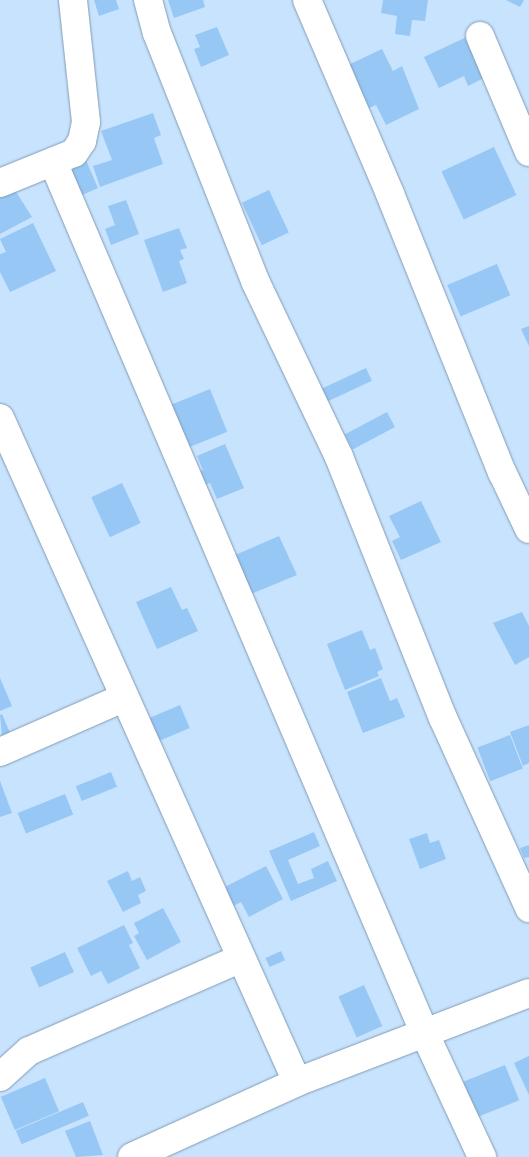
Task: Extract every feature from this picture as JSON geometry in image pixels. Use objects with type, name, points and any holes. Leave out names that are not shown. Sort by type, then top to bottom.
[{"type":"street","points":[[0,183],[74,152],[82,141],[86,122],[73,0]]},
{"type":"street","points":[[148,0],[157,33],[256,283],[340,457],[443,718],[529,908]]},
{"type":"street","points":[[306,0],[390,194],[502,472],[529,529]]},
{"type":"street","points":[[480,36],[529,152]]},
{"type":"street","points":[[53,162],[424,1034],[482,1157]]},
{"type":"street","points":[[0,418],[123,698],[297,1082]]},
{"type":"street","points":[[0,752],[123,698]]},
{"type":"street","points":[[0,1077],[29,1051],[240,959]]},
{"type":"street","points":[[132,1157],[297,1082],[529,992]]},
{"type":"building","points":[[94,0],[116,0],[119,9],[99,16]]},
{"type":"building","points":[[168,0],[203,0],[205,7],[174,18]]},
{"type":"building","points":[[383,0],[428,0],[425,21],[412,20],[410,36],[395,34],[397,16],[381,13]]},
{"type":"building","points":[[506,0],[524,0],[520,7]]},
{"type":"building","points":[[217,27],[229,55],[201,67],[194,49],[200,47],[195,35]]},
{"type":"building","points":[[473,34],[492,74],[468,86],[464,76],[439,88],[424,57]]},
{"type":"building","points":[[382,49],[393,71],[402,66],[419,109],[386,125],[376,105],[369,108],[348,65]]},
{"type":"building","points":[[153,113],[161,135],[154,138],[163,164],[100,187],[93,166],[112,160],[101,131]]},
{"type":"building","points":[[494,147],[516,195],[464,220],[441,172]]},
{"type":"building","points":[[85,158],[98,188],[73,199],[64,172]]},
{"type":"building","points":[[11,184],[32,217],[0,234],[0,189]]},
{"type":"building","points":[[269,190],[289,233],[262,245],[242,203]]},
{"type":"building","points":[[126,200],[139,234],[111,245],[105,229],[115,225],[108,206]]},
{"type":"building","points":[[33,223],[56,271],[10,292],[0,272],[0,254],[6,252],[0,239]]},
{"type":"building","points":[[179,228],[187,248],[180,250],[184,259],[179,261],[187,283],[163,292],[144,240]]},
{"type":"building","points":[[497,264],[510,295],[461,316],[447,285]]},
{"type":"building","points":[[529,326],[529,346],[521,329]]},
{"type":"building","points":[[366,368],[372,381],[325,403],[319,390]]},
{"type":"building","points":[[210,389],[227,432],[188,447],[171,405]]},
{"type":"building","points":[[387,412],[395,427],[353,450],[345,435]]},
{"type":"building","points":[[225,444],[244,488],[217,499],[210,483],[200,487],[194,473],[203,470],[197,456]]},
{"type":"building","points":[[122,483],[141,523],[110,537],[91,497]]},
{"type":"building","points":[[421,501],[441,542],[401,560],[392,541],[400,537],[389,516]]},
{"type":"building","points":[[279,536],[297,575],[251,594],[226,559]]},
{"type":"building","points":[[171,587],[182,610],[187,608],[198,631],[157,649],[136,602]]},
{"type":"building","points":[[522,612],[529,626],[529,657],[515,665],[493,623]]},
{"type":"building","points":[[362,630],[370,650],[375,648],[383,669],[377,672],[379,676],[345,690],[327,644]]},
{"type":"building","points":[[0,678],[12,706],[0,711]]},
{"type":"building","points":[[381,678],[390,701],[397,698],[405,717],[363,733],[347,692]]},
{"type":"building","points":[[180,705],[190,728],[158,741],[149,718]]},
{"type":"building","points":[[2,714],[10,733],[2,736],[0,715]]},
{"type":"building","points":[[529,725],[529,763],[523,766],[510,732]]},
{"type":"building","points":[[510,735],[523,769],[490,781],[477,748]]},
{"type":"building","points":[[111,772],[117,787],[82,801],[76,786]]},
{"type":"building","points":[[0,781],[12,813],[0,817]]},
{"type":"building","points":[[65,794],[73,814],[26,834],[18,813]]},
{"type":"building","points":[[314,832],[320,846],[288,860],[298,884],[314,878],[311,869],[328,861],[337,881],[291,901],[269,851]]},
{"type":"building","points":[[427,833],[430,843],[439,840],[446,859],[420,869],[409,839]]},
{"type":"building","points":[[529,845],[529,857],[524,858],[520,848]]},
{"type":"building","points":[[266,866],[283,899],[249,917],[241,902],[231,907],[221,889]]},
{"type":"building","points":[[128,871],[132,881],[140,877],[146,891],[138,895],[141,903],[123,912],[107,881]]},
{"type":"building","points":[[163,908],[181,942],[147,960],[134,936],[139,933],[134,923]]},
{"type":"building","points":[[124,925],[133,943],[129,945],[140,968],[108,984],[101,971],[91,976],[77,948]]},
{"type":"building","points":[[281,951],[285,960],[270,967],[265,958]]},
{"type":"building","points":[[65,952],[74,972],[39,988],[30,967]]},
{"type":"building","points":[[364,985],[382,1026],[357,1037],[338,996]]},
{"type":"building","points":[[529,1056],[529,1095],[514,1063]]},
{"type":"building","points":[[505,1065],[519,1100],[478,1117],[463,1082]]},
{"type":"building","points":[[45,1078],[59,1111],[15,1130],[1,1097]]},
{"type":"building","points":[[83,1102],[89,1116],[22,1144],[16,1131]]},
{"type":"building","points":[[90,1121],[103,1155],[76,1157],[65,1131]]}]
